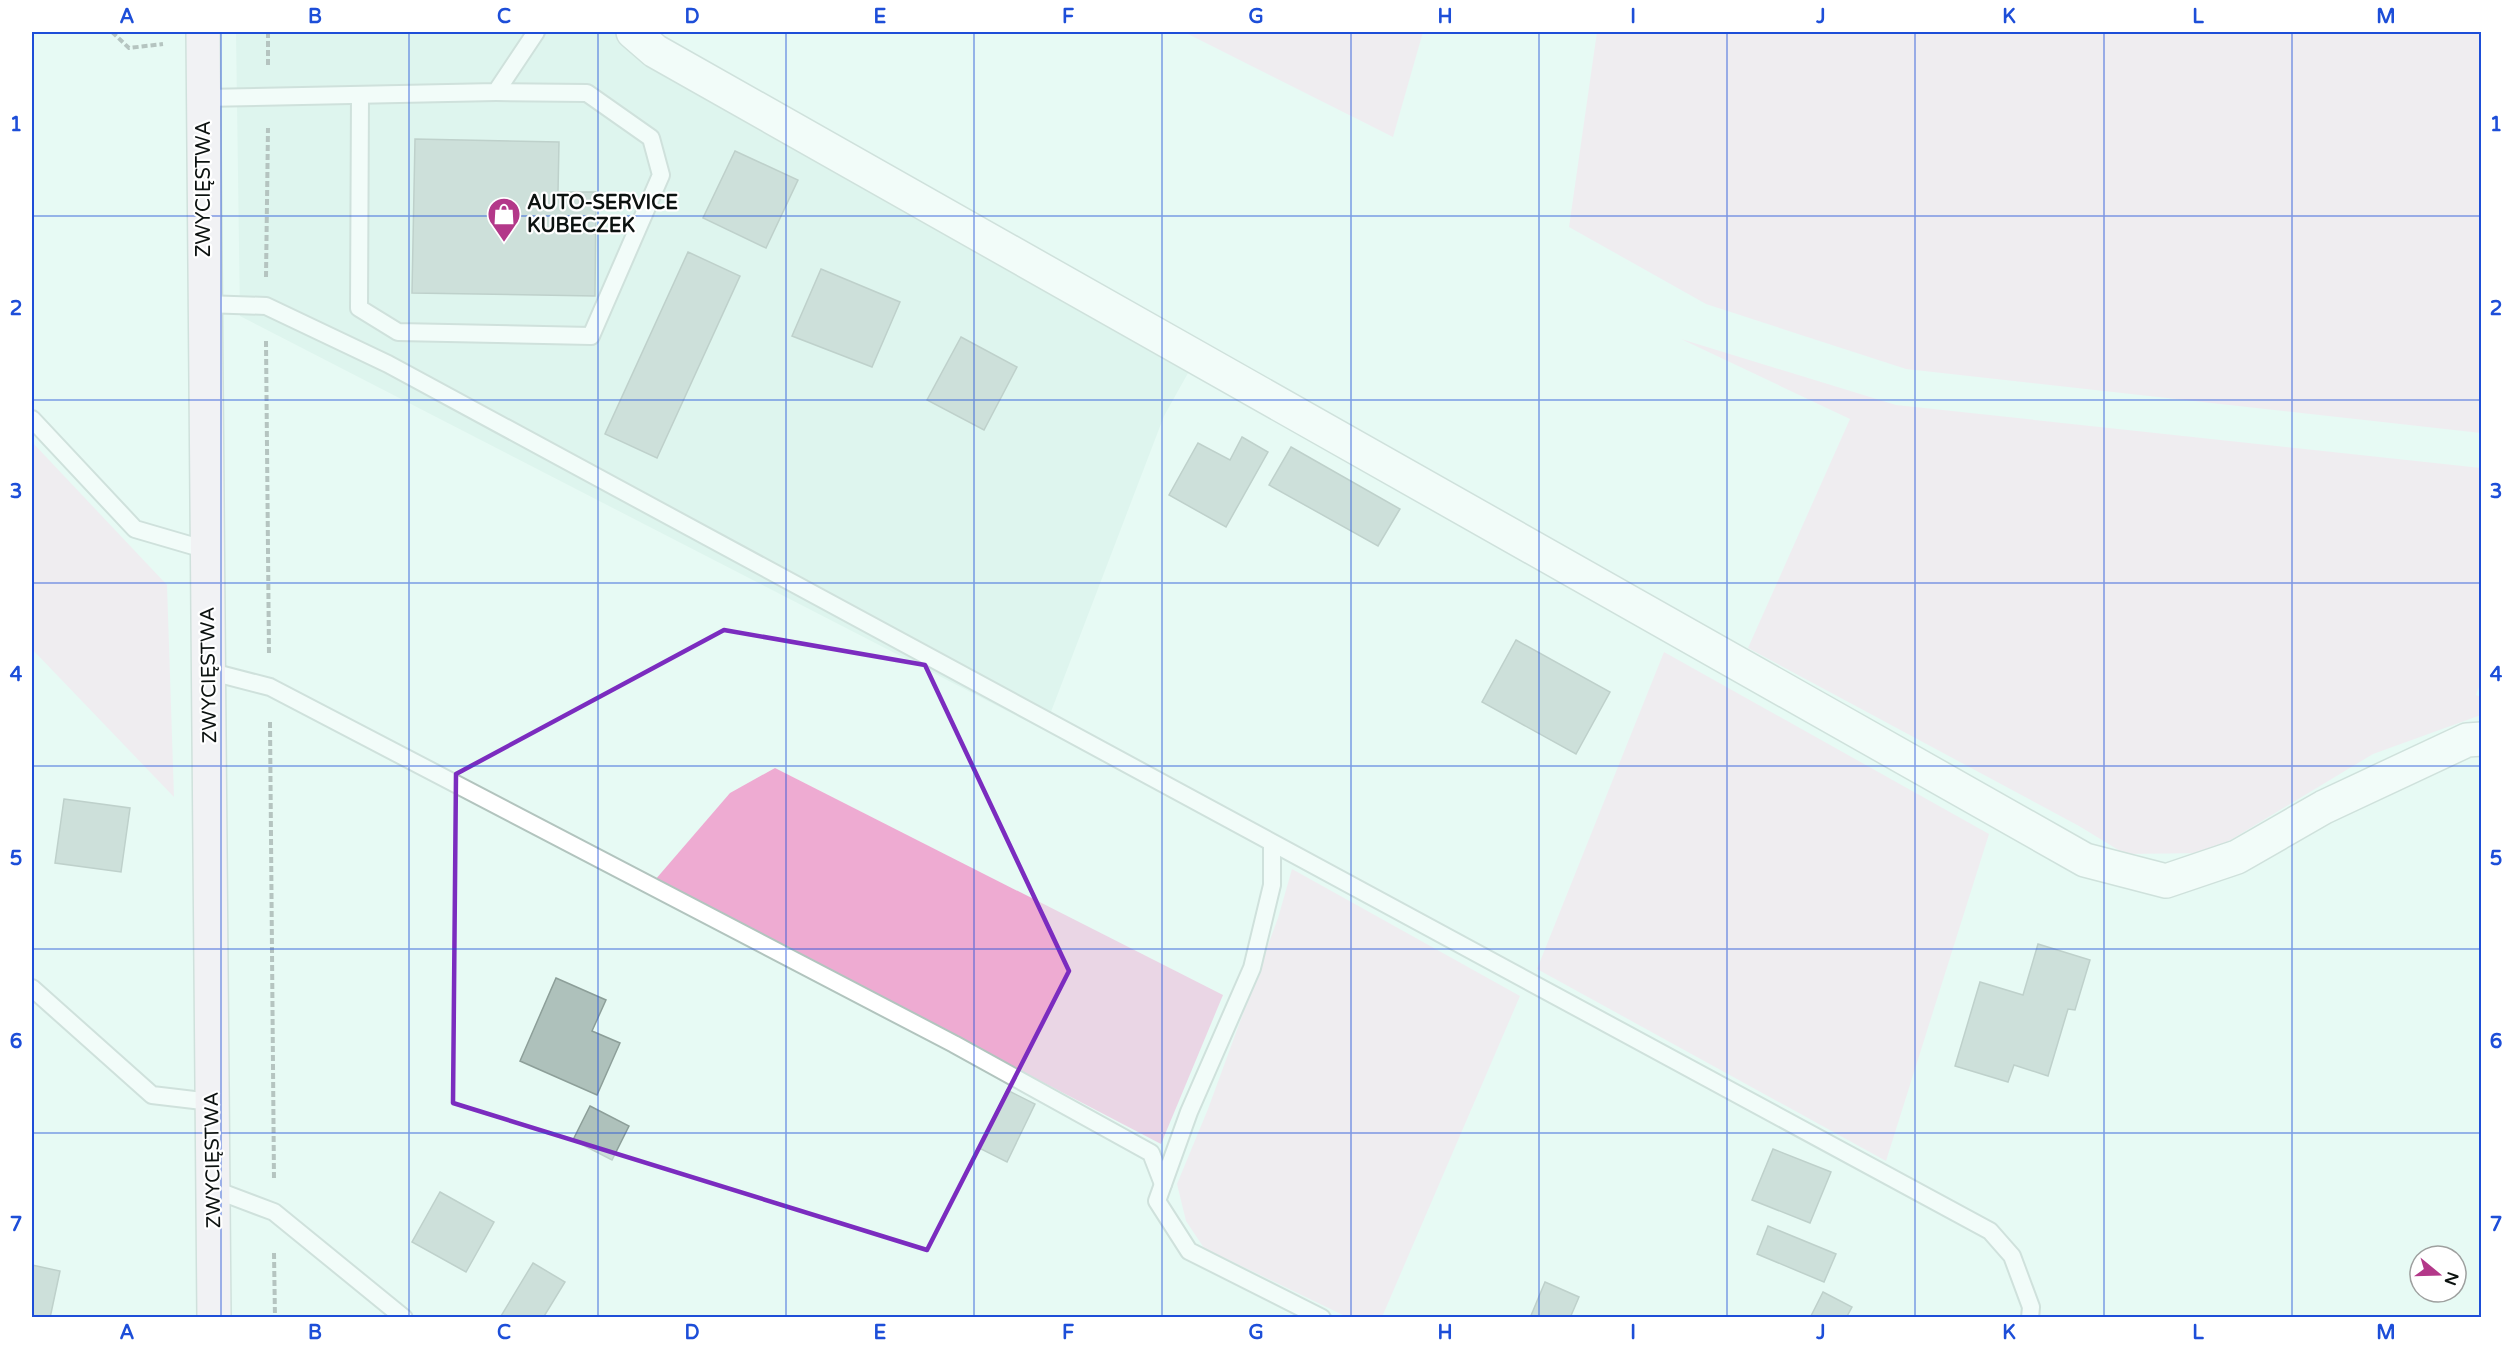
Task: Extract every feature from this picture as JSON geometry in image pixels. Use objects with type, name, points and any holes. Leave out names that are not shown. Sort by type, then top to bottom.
[{"type":"main road","name":"ZWYCIĘSTWA","points":[[203,35],[214,1317]]},
{"type":"street","points":[[633,32],[655,51],[2085,860],[2166,881],[2237,857],[2324,807],[2467,740],[2481,739]]},
{"type":"lane","points":[[496,92],[536,32]]},
{"type":"lane","points":[[203,98],[496,92],[587,93],[651,138],[661,175],[591,336],[398,332],[359,308],[360,95]]},
{"type":"lane","points":[[204,304],[266,306],[388,364],[1990,1231],[2012,1256],[2031,1307],[2030,1317]]},
{"type":"lane","points":[[32,419],[135,529],[207,550]]},
{"type":"lane","points":[[208,671],[270,687],[954,1044],[1151,1153],[1163,1184]]},
{"type":"lane","points":[[1272,844],[1272,885],[1252,968],[1189,1112],[1157,1201],[1189,1251],[1322,1317]]},
{"type":"lane","points":[[32,988],[152,1095],[211,1102]]},
{"type":"lane","points":[[213,1189],[274,1212],[404,1317]]},
{"type":"path","points":[[112,32],[129,48],[203,35]]},
{"type":"highlighted area","points":[[724,630],[925,665],[1069,971],[927,1250],[453,1103],[456,774]]},
{"type":"shaded area","points":[[236,32],[654,32],[1197,357],[1164,416],[1044,730],[240,316]]},
{"type":"shaded area","points":[[1184,32],[1423,32],[1393,137]]},
{"type":"shaded area","points":[[1597,32],[2481,32],[2481,433],[1906,369],[1706,304],[1569,227]]},
{"type":"shaded area","points":[[1681,339],[1896,405],[2481,468],[2482,678],[2476,695],[2481,697],[2481,715],[2373,754],[2209,853],[2125,854],[2079,826],[1748,648],[1850,419]]},
{"type":"shaded area","points":[[32,442],[167,585],[174,797],[32,649]]},
{"type":"shaded area","points":[[1664,652],[1989,834],[1886,1161],[1537,969]]},
{"type":"shaded area","points":[[775,768],[1223,995],[1161,1144],[655,880],[730,793]]},
{"type":"shaded area","points":[[1292,869],[1520,996],[1382,1317],[1347,1317],[1204,1248],[1186,1221],[1177,1184],[1208,1109],[1278,918]]},
{"type":"building","name":"AUTO-SERVICE KUBECZEK","points":[[415,139],[559,142],[558,192],[596,192],[595,296],[412,293]]},
{"type":"building","points":[[735,151],[798,180],[766,248],[703,218]]},
{"type":"building","points":[[688,252],[740,276],[657,458],[605,434]]},
{"type":"building","points":[[821,269],[900,302],[872,367],[792,336]]},
{"type":"building","points":[[961,337],[1017,367],[984,430],[927,400]]},
{"type":"building","points":[[1242,437],[1268,452],[1226,527],[1169,495],[1198,443],[1230,460]]},
{"type":"building","points":[[1291,447],[1400,509],[1378,546],[1269,485]]},
{"type":"building","points":[[1516,640],[1610,692],[1576,754],[1482,702]]},
{"type":"building","points":[[64,799],[130,808],[121,872],[55,863]]},
{"type":"building","points":[[2038,944],[2090,960],[2075,1010],[2068,1009],[2048,1076],[2014,1065],[2008,1082],[1955,1066],[1980,982],[2023,995]]},
{"type":"building","points":[[556,978],[606,1000],[592,1031],[620,1043],[597,1095],[520,1061]]},
{"type":"building","points":[[1007,1090],[1035,1104],[1007,1162],[979,1148]]},
{"type":"building","points":[[590,1106],[629,1126],[612,1160],[573,1140]]},
{"type":"building","points":[[1773,1149],[1831,1172],[1810,1223],[1752,1200]]},
{"type":"building","points":[[440,1192],[494,1222],[466,1272],[412,1242]]},
{"type":"building","points":[[1768,1226],[1836,1254],[1824,1282],[1757,1254]]},
{"type":"building","points":[[533,1263],[565,1282],[543,1318],[504,1318],[501,1316]]},
{"type":"building","points":[[32,1265],[60,1271],[50,1318],[32,1318]]},
{"type":"building","points":[[1545,1282],[1579,1297],[1570,1318],[1530,1318]]},
{"type":"building","points":[[1823,1292],[1852,1307],[1846,1318],[1810,1318]]},
{"type":"place","name":"AUTO-SERVICE KUBECZEK","points":[[504,243]]}]
